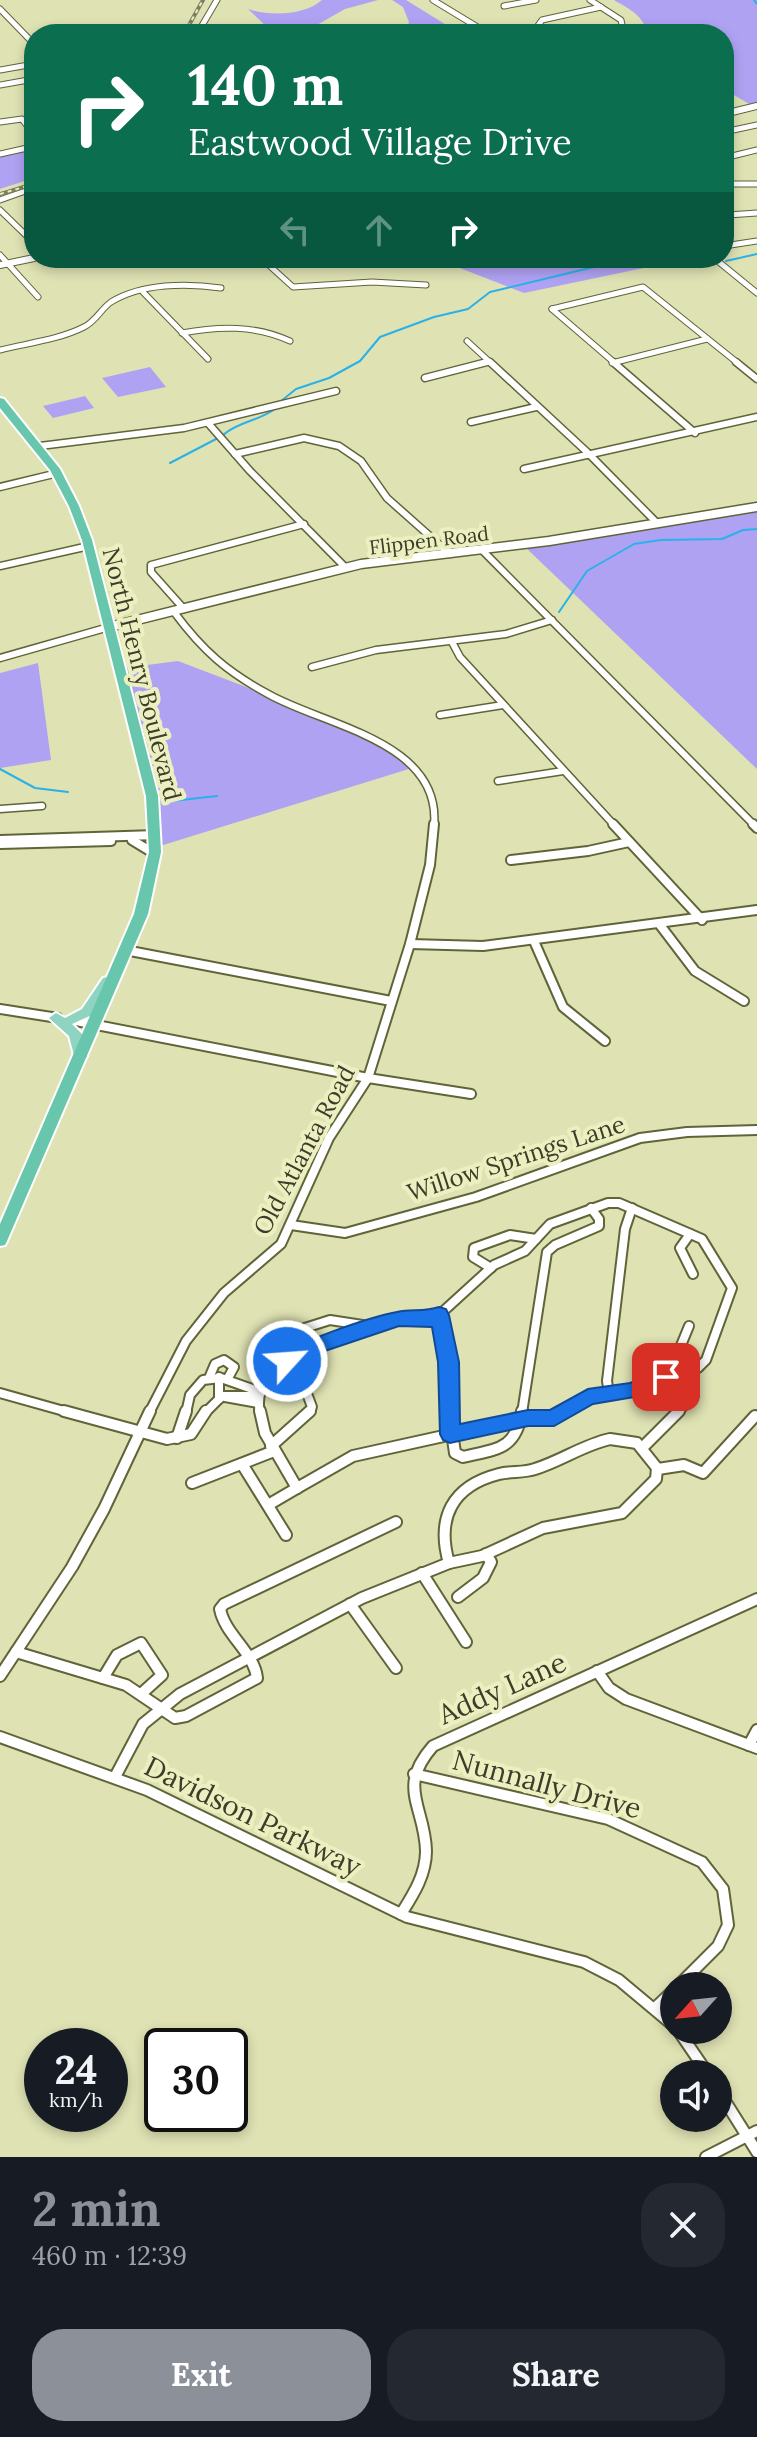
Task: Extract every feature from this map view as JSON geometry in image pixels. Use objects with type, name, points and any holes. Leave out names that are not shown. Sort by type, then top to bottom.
[{"type":"highway","name":"North Henry Boulevard","points":[[0,401],[40,446],[76,509],[89,546],[145,766],[156,837],[155,855],[141,914],[0,1241]]},
{"type":"main road","points":[[63,1019],[82,1017],[117,967]]},
{"type":"main road","points":[[63,1019],[75,1034],[80,1056]]},
{"type":"street","points":[[203,24],[217,0]]},
{"type":"street","points":[[433,0],[473,24]]},
{"type":"street","points":[[504,6],[536,0]]},
{"type":"street","points":[[590,0],[621,20],[622,24]]},
{"type":"street","points":[[539,24],[542,20],[601,7]]},
{"type":"street","points":[[0,9],[24,34]]},
{"type":"street","points":[[0,70],[24,66]]},
{"type":"street","points":[[0,85],[24,81]]},
{"type":"street","points":[[734,110],[757,106]]},
{"type":"street","points":[[0,122],[22,119],[24,122]]},
{"type":"street","points":[[734,130],[757,125]]},
{"type":"street","points":[[0,154],[24,149]]},
{"type":"street","points":[[734,156],[757,150]]},
{"type":"street","points":[[734,184],[757,184]]},
{"type":"street","points":[[0,200],[24,192]]},
{"type":"street","points":[[0,210],[24,233]]},
{"type":"street","points":[[734,215],[757,213]]},
{"type":"street","points":[[734,244],[757,241]]},
{"type":"street","points":[[0,255],[4,264],[38,297]]},
{"type":"street","points":[[4,264],[24,260]]},
{"type":"street","points":[[272,268],[293,287],[372,282],[426,285]]},
{"type":"street","points":[[726,268],[757,293]]},
{"type":"street","points":[[0,350],[82,328],[96,319],[112,301],[143,292],[186,284],[221,288]]},
{"type":"street","points":[[695,433],[552,309],[643,287],[757,379]]},
{"type":"street","points":[[143,292],[208,359]]},
{"type":"street","points":[[182,333],[251,329],[290,341]]},
{"type":"street","points":[[612,363],[707,339]]},
{"type":"street","points":[[467,341],[587,452],[656,522]]},
{"type":"street","points":[[425,378],[488,362]]},
{"type":"street","points":[[40,446],[208,423],[336,391]]},
{"type":"street","points":[[471,422],[536,407]]},
{"type":"street","points":[[524,469],[587,452],[695,433],[753,418],[757,426]]},
{"type":"street","points":[[208,423],[345,567]]},
{"type":"street","points":[[235,454],[304,438],[339,446],[361,461],[387,498],[450,554]]},
{"type":"street","points":[[0,487],[58,473]]},
{"type":"street","name":"Flippen Road","points":[[109,627],[345,567],[482,550],[757,507]]},
{"type":"street","name":"Old Atlanta Road","points":[[0,1676],[69,1572],[142,1433],[168,1372],[203,1316],[224,1293],[265,1261],[281,1244],[329,1138],[368,1078],[410,944],[434,840],[435,812],[423,779],[411,763],[379,743],[271,696],[228,669],[199,646],[151,572],[151,564],[304,524]]},
{"type":"street","points":[[0,566],[89,546]]},
{"type":"street","points":[[482,550],[757,828]]},
{"type":"street","points":[[312,667],[376,650],[506,634],[552,620]]},
{"type":"street","points":[[0,658],[109,627]]},
{"type":"street","points":[[452,642],[460,657],[503,705],[702,920]]},
{"type":"street","points":[[440,715],[503,705]]},
{"type":"street","points":[[498,781],[563,771]]},
{"type":"street","points":[[0,809],[42,806]]},
{"type":"street","points":[[127,838],[144,829],[155,817]]},
{"type":"street","points":[[0,842],[156,837]]},
{"type":"street","points":[[127,838],[155,855]]},
{"type":"street","points":[[511,860],[588,851],[629,842]]},
{"type":"street","points":[[410,944],[450,947],[534,941],[757,910]]},
{"type":"street","points":[[660,925],[675,952],[692,970],[708,983],[744,1001]]},
{"type":"street","points":[[534,941],[563,1007],[605,1041]]},
{"type":"street","points":[[125,950],[391,1001]]},
{"type":"street","points":[[0,1009],[94,1024],[368,1078],[471,1094]]},
{"type":"street","name":"Willow Springs Lane","points":[[291,1225],[345,1233],[476,1197],[640,1138],[687,1132],[757,1130]]},
{"type":"street","points":[[0,1393],[167,1439],[191,1434],[205,1408],[221,1398],[258,1397],[294,1356],[399,1319],[429,1320],[439,1315],[491,1268],[523,1253],[550,1224],[591,1208],[614,1203],[705,1241],[733,1293],[706,1360],[698,1368],[633,1391],[588,1397],[554,1418],[521,1419],[348,1457],[268,1505]]},
{"type":"street","points":[[439,1315],[449,1362],[450,1434],[455,1453],[463,1457],[509,1444],[517,1435],[521,1419],[546,1256],[552,1246],[598,1228],[600,1222],[591,1208]]},
{"type":"street","points":[[609,1393],[607,1381],[625,1229],[632,1208]]},
{"type":"street","points":[[690,1234],[680,1248],[693,1274]]},
{"type":"street","points":[[491,1268],[473,1257],[474,1248],[510,1235],[536,1239]]},
{"type":"street","points":[[192,1483],[273,1448],[311,1409],[311,1400],[287,1337],[293,1331],[330,1320],[373,1327]]},
{"type":"street","points":[[678,1373],[675,1360],[689,1326]]},
{"type":"street","points":[[177,1438],[185,1423],[191,1394],[199,1383],[219,1378],[258,1397]]},
{"type":"street","points":[[219,1378],[221,1398]]},
{"type":"street","points":[[642,1448],[694,1395]]},
{"type":"street","points":[[258,1397],[265,1433],[298,1489]]},
{"type":"street","points":[[658,1469],[684,1465],[703,1473],[755,1416]]},
{"type":"street","points":[[115,1777],[143,1724],[180,1694],[350,1604],[422,1573],[486,1554],[543,1528],[622,1513],[656,1479],[658,1469],[642,1448],[624,1440],[585,1445],[538,1468],[499,1474],[475,1484],[455,1500],[444,1521],[442,1541],[449,1563]]},
{"type":"street","points":[[242,1464],[286,1535]]},
{"type":"street","points":[[16,1652],[126,1685],[175,1718],[183,1717],[256,1679],[257,1670],[222,1619],[220,1609],[224,1604],[396,1522]]},
{"type":"street","points":[[458,1597],[489,1572],[492,1565],[486,1554]]},
{"type":"street","points":[[422,1573],[466,1642]]},
{"type":"street","name":"Addy Lane","points":[[414,1774],[421,1758],[441,1741],[757,1599]]},
{"type":"street","points":[[350,1604],[396,1668]]},
{"type":"street","points":[[103,1678],[117,1654],[141,1643],[162,1675],[141,1694]]},
{"type":"street","points":[[597,1671],[609,1688],[626,1699],[753,1747],[757,1730]]},
{"type":"street","name":"Davidson Parkway","points":[[0,1737],[115,1777],[231,1829],[401,1914],[584,1962],[619,1980],[660,2013]]},
{"type":"street","points":[[401,1914],[418,1887],[425,1857],[424,1836],[412,1794],[414,1774]]},
{"type":"street","name":"Nunnally Drive","points":[[414,1774],[608,1819],[704,1864],[725,1893],[727,1928],[716,1949],[692,1972]]},
{"type":"street","name":"Nunnally Drive","points":[[655,2008],[660,2003]]},
{"type":"street","points":[[732,2108],[752,2133],[757,2152]]},
{"type":"street","points":[[706,2157],[752,2133]]},
{"type":"shaded area","points":[[322,0],[378,0],[345,9],[319,24],[264,24],[248,9],[286,13]]},
{"type":"shaded area","points":[[392,0],[406,0],[445,24],[408,24],[403,7]]},
{"type":"shaded area","points":[[614,0],[757,0],[757,103],[749,104],[734,95],[734,24],[643,24],[630,10]]},
{"type":"shaded area","points":[[24,146],[24,181],[0,189],[0,153]]},
{"type":"shaded area","points":[[460,268],[644,268],[524,293]]},
{"type":"shaded area","points":[[150,367],[166,387],[118,397],[102,378]]},
{"type":"shaded area","points":[[85,396],[94,408],[53,418],[43,406]]},
{"type":"shaded area","points":[[757,507],[757,769],[523,545]]},
{"type":"shaded area","points":[[178,661],[341,723],[390,747],[412,768],[160,846],[153,767],[124,668]]},
{"type":"shaded area","points":[[38,663],[51,760],[0,768],[0,673]]},
{"type":"waterway","points":[[754,0],[757,4]]},
{"type":"waterway","points":[[734,259],[757,254]]},
{"type":"waterway","points":[[280,402],[296,389],[329,378],[360,361],[380,337],[434,317],[468,309],[490,292],[590,268]]},
{"type":"waterway","points":[[223,435],[276,408]]},
{"type":"waterway","points":[[170,463],[218,438]]},
{"type":"waterway","points":[[559,612],[587,571],[634,544],[661,540],[722,539],[743,530],[757,529]]},
{"type":"waterway","points":[[0,769],[35,788],[68,792]]},
{"type":"waterway","points":[[172,801],[217,796]]},
{"type":"railway","points":[[190,24],[203,0]]},
{"type":"railway","points":[[0,194],[24,187]]},
{"type":"route","points":[[287,1361],[303,1350],[399,1319],[429,1320],[439,1315],[449,1362],[450,1434],[528,1418],[554,1418],[588,1397],[633,1391],[666,1377]]}]
